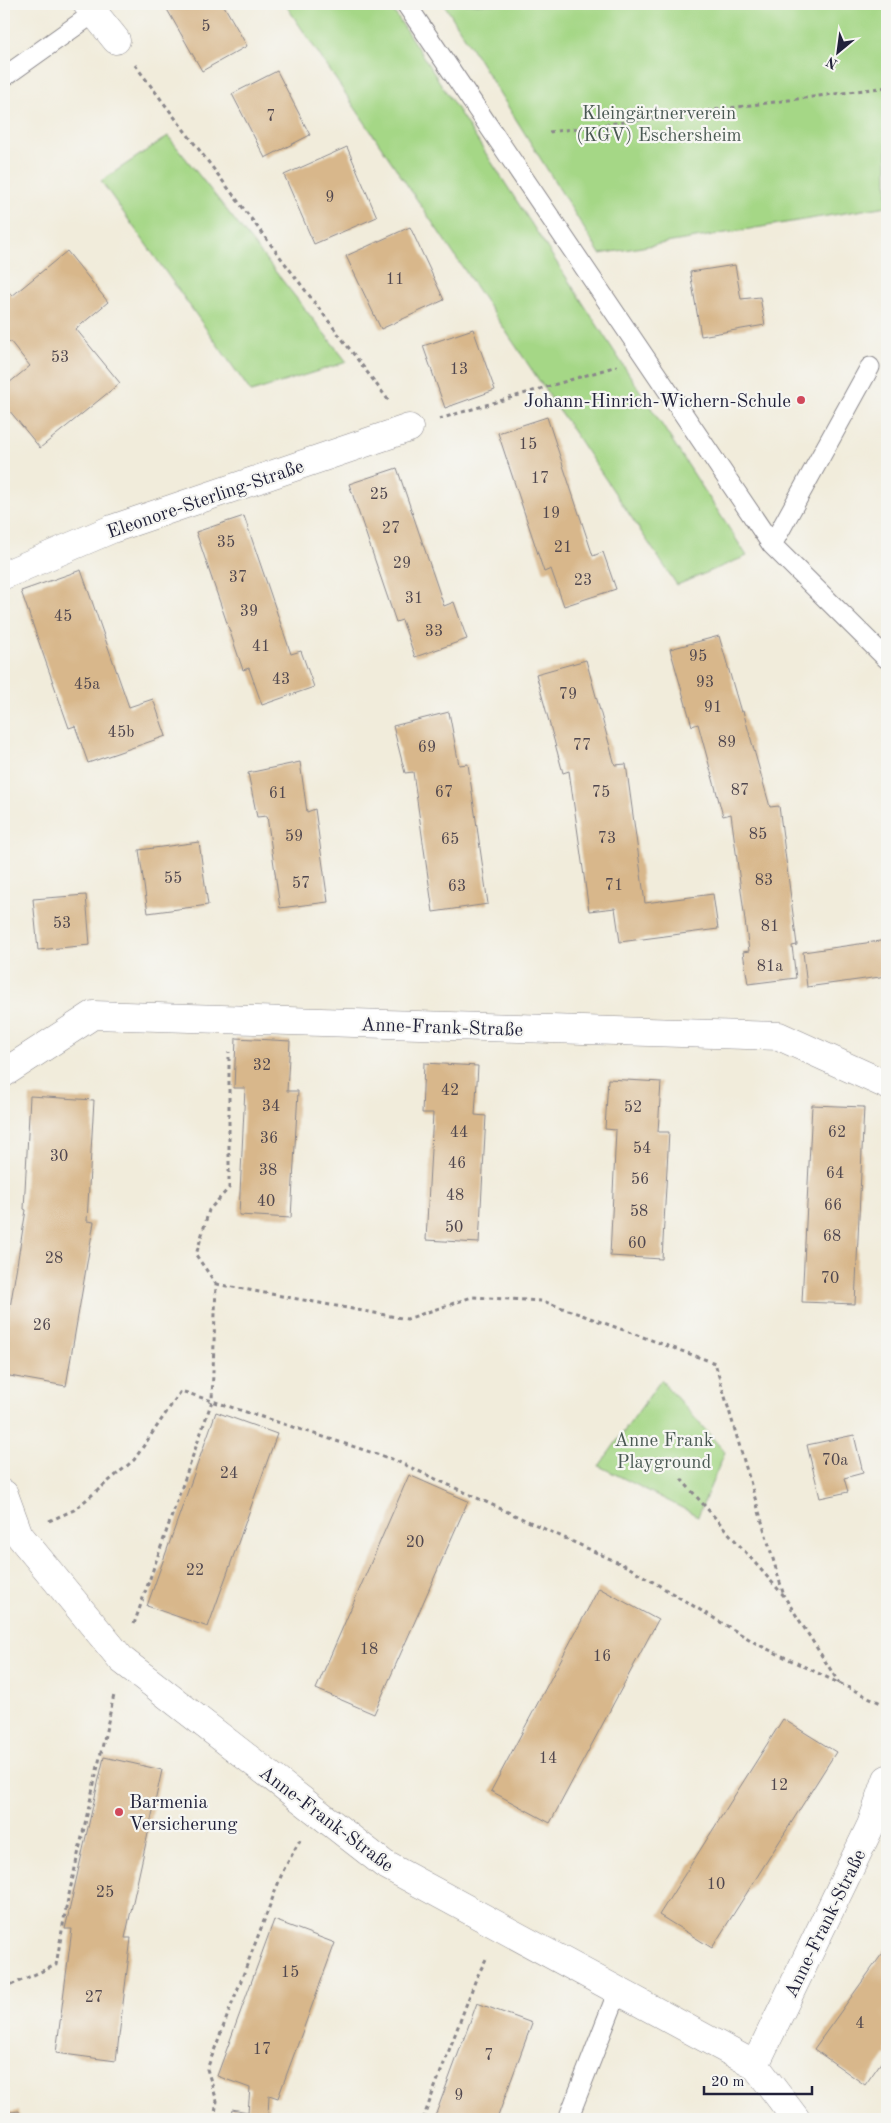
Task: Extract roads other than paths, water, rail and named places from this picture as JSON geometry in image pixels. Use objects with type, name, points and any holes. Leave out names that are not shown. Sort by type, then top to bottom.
[{"type":"street","points":[[90,8],[116,40]]},
{"type":"street","name":"Eleonore-Sterling-Straße","points":[[4,575],[112,529],[409,428]]},
{"type":"street","name":"Anne-Frank-Straße","points":[[4,1073],[93,1015],[779,1036],[887,1085]]},
{"type":"street","name":"Anne-Frank-Straße","points":[[4,1494],[19,1535],[122,1660],[384,1864],[755,2065],[796,2119]]},
{"type":"street","name":"Anne-Frank-Straße","points":[[755,2065],[871,1825],[887,1779]]},
{"type":"lane","points":[[406,4],[772,545],[887,660]]},
{"type":"lane","points":[[4,77],[90,8]]},
{"type":"lane","points":[[772,545],[870,367]]},
{"type":"lane","points":[[568,2119],[618,1991]]},
{"type":"place","name":"Johann-Hinrich-Wichern-Schule","points":[[801,400]]},
{"type":"place","name":"Barmenia Versicherung","points":[[119,1812]]},
{"type":"park label","name":"Kleingärtnerverein (KGV) Eschersheim","points":[[659,123]]},
{"type":"park label","name":"Anne Frank Playground","points":[[664,1450]]}]
